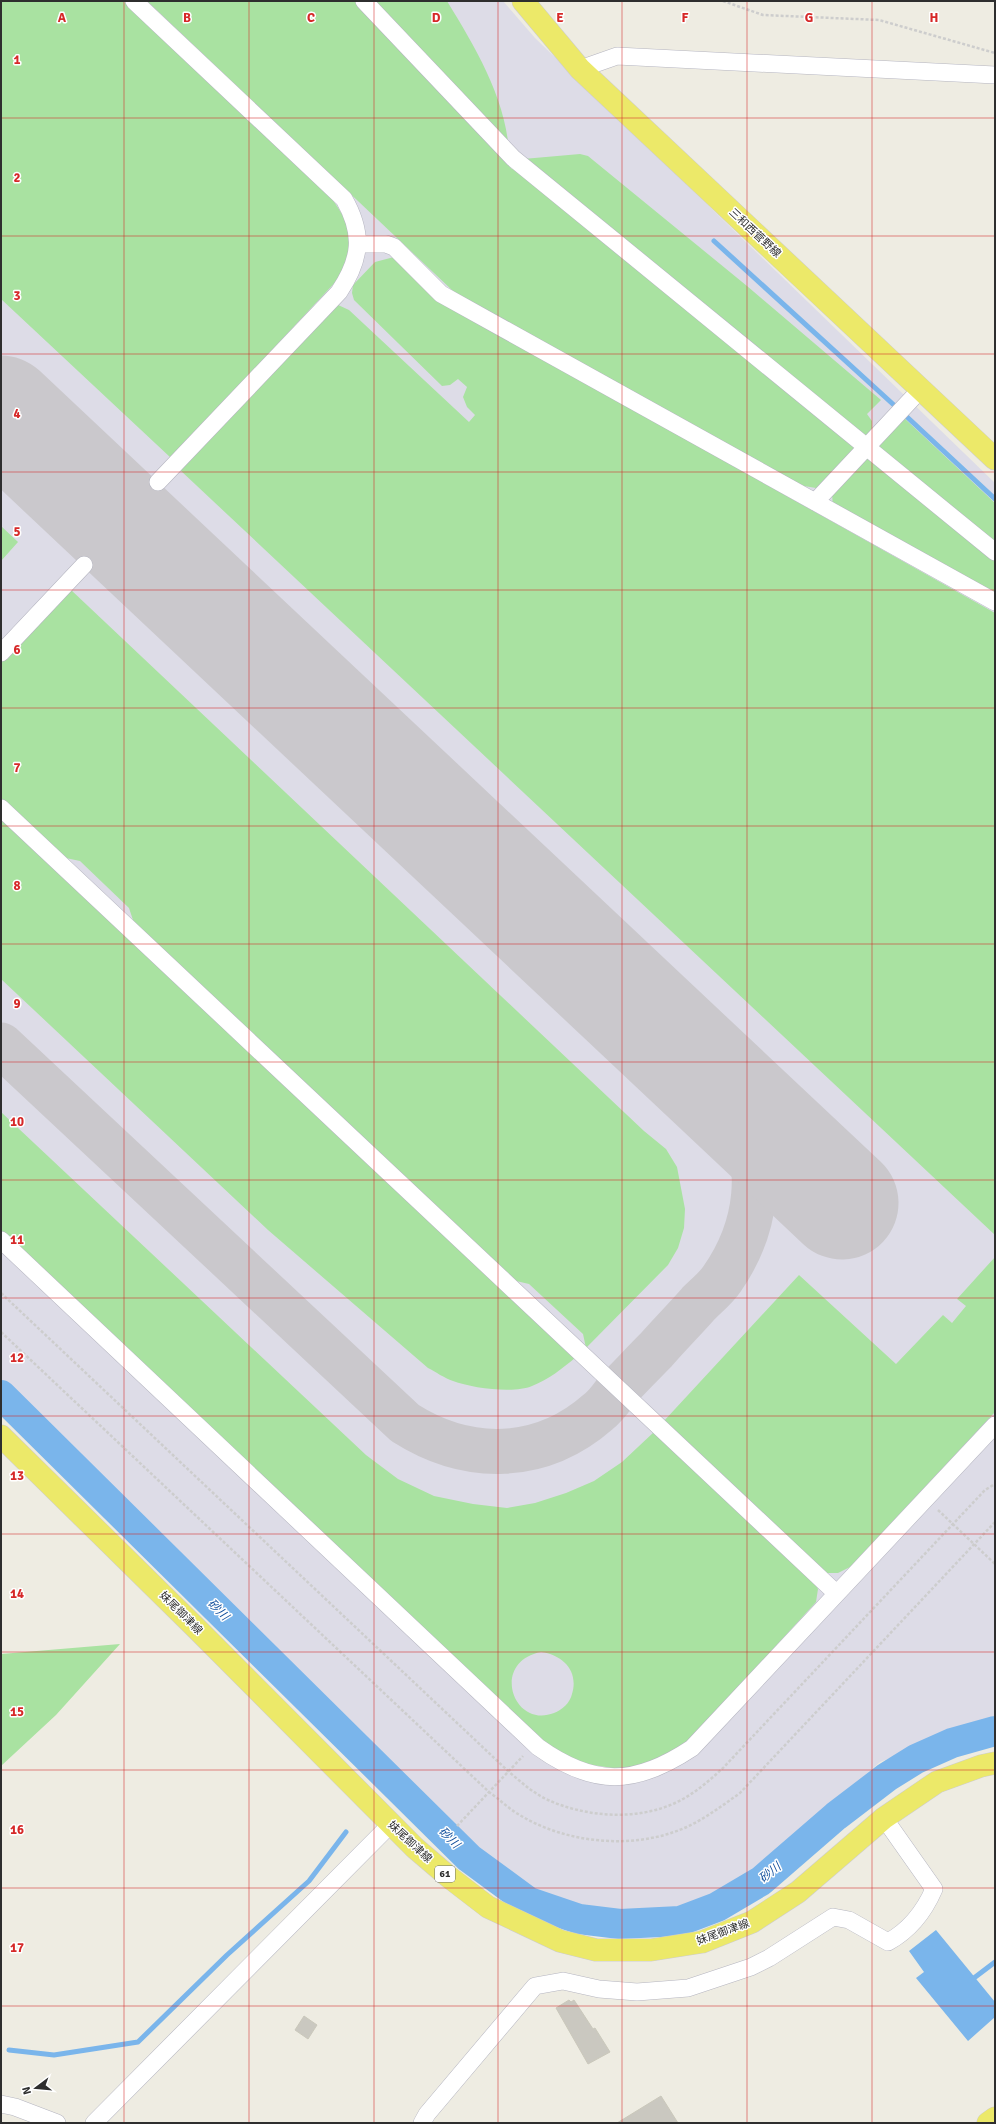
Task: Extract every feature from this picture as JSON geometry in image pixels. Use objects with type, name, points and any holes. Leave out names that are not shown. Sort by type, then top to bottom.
[{"type":"main road","name":"三和西菅野線","points":[[523,1],[580,69],[995,459]]},
{"type":"main road","name":"妹尾御津線","points":[[1,1436],[197,1629],[390,1824],[449,1877],[488,1907],[560,1941],[596,1950],[643,1950],[702,1942],[752,1922],[798,1892],[884,1818],[937,1782],[981,1766],[995,1763]]},
{"type":"main road","points":[[988,2123],[995,2118]]},
{"type":"street","points":[[134,1],[344,199],[354,220],[358,244],[355,263],[350,276],[340,292],[158,482]]},
{"type":"street","points":[[364,1],[513,158],[995,552]]},
{"type":"street","points":[[580,69],[617,56],[995,76]]},
{"type":"street","points":[[358,244],[386,244],[394,247],[441,294],[995,602]]},
{"type":"street","points":[[815,502],[921,389]]},
{"type":"street","points":[[1,653],[84,565]]},
{"type":"street","points":[[1,808],[836,1593]]},
{"type":"street","points":[[1,1240],[534,1744],[556,1761],[577,1770],[605,1776],[627,1778],[650,1771],[672,1761],[692,1748],[995,1425]]},
{"type":"street","points":[[422,2123],[427,2114],[535,1986],[563,1981],[599,1989],[637,1992],[688,1988],[751,1967],[770,1958],[833,1917],[849,1920],[888,1942],[900,1935],[926,1907],[934,1889],[884,1818]]},
{"type":"street","points":[[94,2123],[390,1824]]},
{"type":"street","points":[[1,2104],[15,2106],[57,2123]]},
{"type":"path","points":[[723,1],[763,15],[878,20],[995,53]]},
{"type":"path","points":[[1,1293],[508,1771],[528,1788],[548,1800],[583,1811],[619,1816],[650,1811],[675,1803],[704,1786],[724,1768],[985,1490],[995,1484]]},
{"type":"path","points":[[1,1332],[489,1792],[518,1814],[545,1827],[578,1837],[613,1842],[643,1841],[675,1832],[708,1816],[740,1793],[995,1522]]},
{"type":"path","points":[[926,1499],[995,1564]]},
{"type":"path","points":[[457,1826],[534,1744]]},
{"type":"shaded area","points":[[1,1],[503,1],[535,38],[995,483],[995,1725],[946,1736],[880,1762],[743,1882],[713,1900],[663,1916],[634,1917],[569,1908],[527,1892],[497,1867],[253,1636],[1,1385]]},
{"type":"green space","points":[[1,1],[123,1],[330,196],[338,207],[347,226],[350,243],[341,276],[171,458],[1,299]]},
{"type":"green space","points":[[147,1],[355,1],[512,169],[515,169],[857,448],[823,485],[816,488],[798,485],[454,292]]},
{"type":"green space","points":[[370,1],[447,1],[478,54],[495,91],[506,129],[509,149]]},
{"type":"green space","points":[[580,154],[588,156],[747,286],[881,400],[867,414],[872,421],[872,430],[865,440],[523,159]]},
{"type":"green space","points":[[394,257],[441,302],[995,613],[995,1235],[180,470],[336,304],[349,310],[469,422],[475,415],[467,407],[463,397],[467,387],[458,379],[450,385],[442,386],[354,300],[352,293],[353,285],[375,262]]},
{"type":"green space","points":[[903,417],[995,503],[995,546],[876,448]]},
{"type":"green space","points":[[870,456],[995,558],[995,592],[991,590],[989,592],[833,506],[832,494]]},
{"type":"green space","points":[[1,526],[18,542],[1,561]]},
{"type":"green space","points":[[70,589],[644,1131],[666,1149],[677,1167],[685,1209],[684,1228],[678,1248],[668,1265],[586,1348],[583,1334],[529,1284],[512,1280],[134,923],[129,908],[80,861],[61,857],[1,800],[1,662]]},
{"type":"green space","points":[[1,818],[576,1357],[550,1377],[532,1386],[514,1390],[481,1388],[450,1380],[428,1368],[268,1230],[1,979]]},
{"type":"green space","points":[[1,1112],[366,1455],[398,1479],[434,1496],[473,1504],[507,1508],[535,1503],[566,1493],[594,1481],[622,1462],[654,1432],[813,1580],[818,1589],[816,1602],[687,1743],[641,1767],[613,1768],[585,1764],[567,1757],[544,1741],[1,1230]],"holes":[[[541,1652],[549,1654],[562,1661],[571,1671],[574,1686],[571,1697],[563,1708],[554,1713],[540,1715],[528,1712],[518,1703],[513,1692],[512,1680],[516,1668],[525,1658]]]},
{"type":"green space","points":[[995,1257],[995,1412],[850,1567],[838,1573],[825,1573],[663,1422],[799,1275],[896,1364],[943,1315],[952,1323],[966,1306],[957,1299]]},
{"type":"green space","points":[[120,1644],[56,1715],[1,1766],[1,1654]]},
{"type":"water","points":[[936,1930],[995,2002],[995,2017],[968,2041],[916,1978],[924,1972],[909,1951]]},
{"type":"building","points":[[569,2000],[571,2002],[574,2000],[593,2029],[595,2028],[610,2052],[588,2064],[556,2008]]},
{"type":"building","points":[[304,2016],[317,2025],[308,2039],[295,2030]]},
{"type":"building","points":[[661,2096],[678,2123],[617,2123]]},
{"type":"waterway","points":[[714,241],[895,406]]},
{"type":"waterway","points":[[906,416],[995,499]]},
{"type":"waterway","name":"砂川","points":[[1,1395],[469,1858],[529,1902],[579,1919],[620,1924],[680,1921],[717,1907],[761,1881],[836,1816],[887,1777],[916,1759],[952,1743],[995,1731]]},
{"type":"waterway","name":"砂川","points":[[382,1780],[385,1776]]},
{"type":"waterway","points":[[9,2050],[54,2055],[138,2042],[227,1955],[309,1881],[346,1832]]},
{"type":"waterway","points":[[970,1981],[995,1962]]},
{"type":"taxiway","points":[[1,422],[35,444]]},
{"type":"taxiway","points":[[1,1045],[405,1423],[429,1436],[454,1445],[479,1450],[504,1451],[528,1448],[553,1440],[576,1428],[604,1407],[618,1389],[720,1282],[734,1259],[744,1238],[754,1195],[752,1151],[738,1107]]},
{"type":"runway","points":[[1,412],[842,1203]]}]
